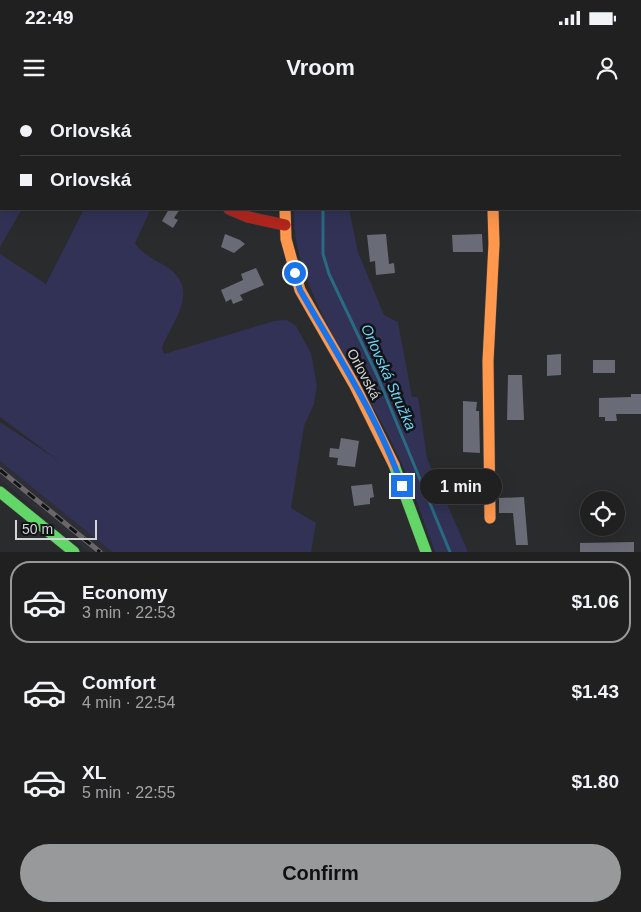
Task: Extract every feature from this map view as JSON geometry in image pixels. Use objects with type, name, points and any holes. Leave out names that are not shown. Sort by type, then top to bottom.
[{"type":"street","points":[[231,210],[248,217],[285,225]]},
{"type":"street","name":"Orlovská","points":[[285,210],[286,239],[300,290],[355,386],[396,470],[426,552]]},
{"type":"street","points":[[490,518],[488,360],[494,244],[493,210]]},
{"type":"street","points":[[0,492],[74,552]]},
{"type":"shaded area","points":[[0,210],[21,210],[0,247]]},
{"type":"shaded area","points":[[83,210],[151,210],[135,243],[143,252],[174,273],[181,282],[183,292],[179,313],[162,347],[164,354],[274,321],[287,320],[296,326],[311,353],[317,386],[314,404],[304,426],[291,508],[316,523],[311,552],[112,552],[0,461],[0,422],[59,461],[0,417],[0,254],[46,284]]},
{"type":"shaded area","points":[[294,210],[349,210],[358,252],[384,315],[398,322],[412,397],[418,397],[427,458],[468,552],[435,552],[395,449],[315,300],[303,268],[296,238]]},
{"type":"shaded area","points":[[0,461],[112,552],[88,552],[0,480]]},
{"type":"building","points":[[168,210],[179,210],[174,218],[178,220],[173,228],[162,221]]},
{"type":"building","points":[[225,234],[245,244],[234,253],[221,247]]},
{"type":"building","points":[[386,234],[389,264],[394,263],[395,273],[376,275],[375,261],[370,262],[367,235]]},
{"type":"building","points":[[482,234],[483,252],[453,252],[452,235]]},
{"type":"building","points":[[256,268],[264,285],[240,295],[243,300],[233,304],[231,299],[226,302],[221,290],[243,280],[241,274]]},
{"type":"building","points":[[561,354],[561,375],[547,376],[547,355]]},
{"type":"building","points":[[593,360],[615,360],[615,373],[593,373]]},
{"type":"building","points":[[508,375],[522,375],[524,420],[507,420]]},
{"type":"building","points":[[631,394],[641,394],[641,414],[616,414],[617,421],[605,421],[605,417],[599,417],[599,398],[631,397]]},
{"type":"building","points":[[463,401],[477,402],[476,411],[479,411],[480,453],[463,452]]},
{"type":"building","points":[[341,438],[359,441],[355,467],[337,465],[338,458],[329,457],[330,448],[339,449]]},
{"type":"building","points":[[372,484],[374,497],[370,498],[370,504],[354,506],[351,486]]},
{"type":"building","points":[[524,497],[528,545],[516,545],[513,513],[499,513],[499,498]]},
{"type":"building","points":[[634,542],[634,552],[580,552],[580,543]]},
{"type":"waterway","name":"Orlovská Stružka","points":[[323,210],[323,254],[329,274],[377,375],[450,552]]},
{"type":"railway","points":[[0,470],[100,552]]},
{"type":"traffic: fast","points":[[394,465],[426,552]]},
{"type":"traffic: fast","points":[[0,492],[74,552]]},
{"type":"traffic: slow","points":[[285,210],[286,239],[300,290],[355,386],[394,465]]},
{"type":"traffic: slow","points":[[490,518],[488,361],[494,244],[493,210]]},
{"type":"traffic: jam","points":[[231,210],[248,217],[285,225]]},
{"type":"route","points":[[295,273],[300,290],[355,386],[402,486]]}]
